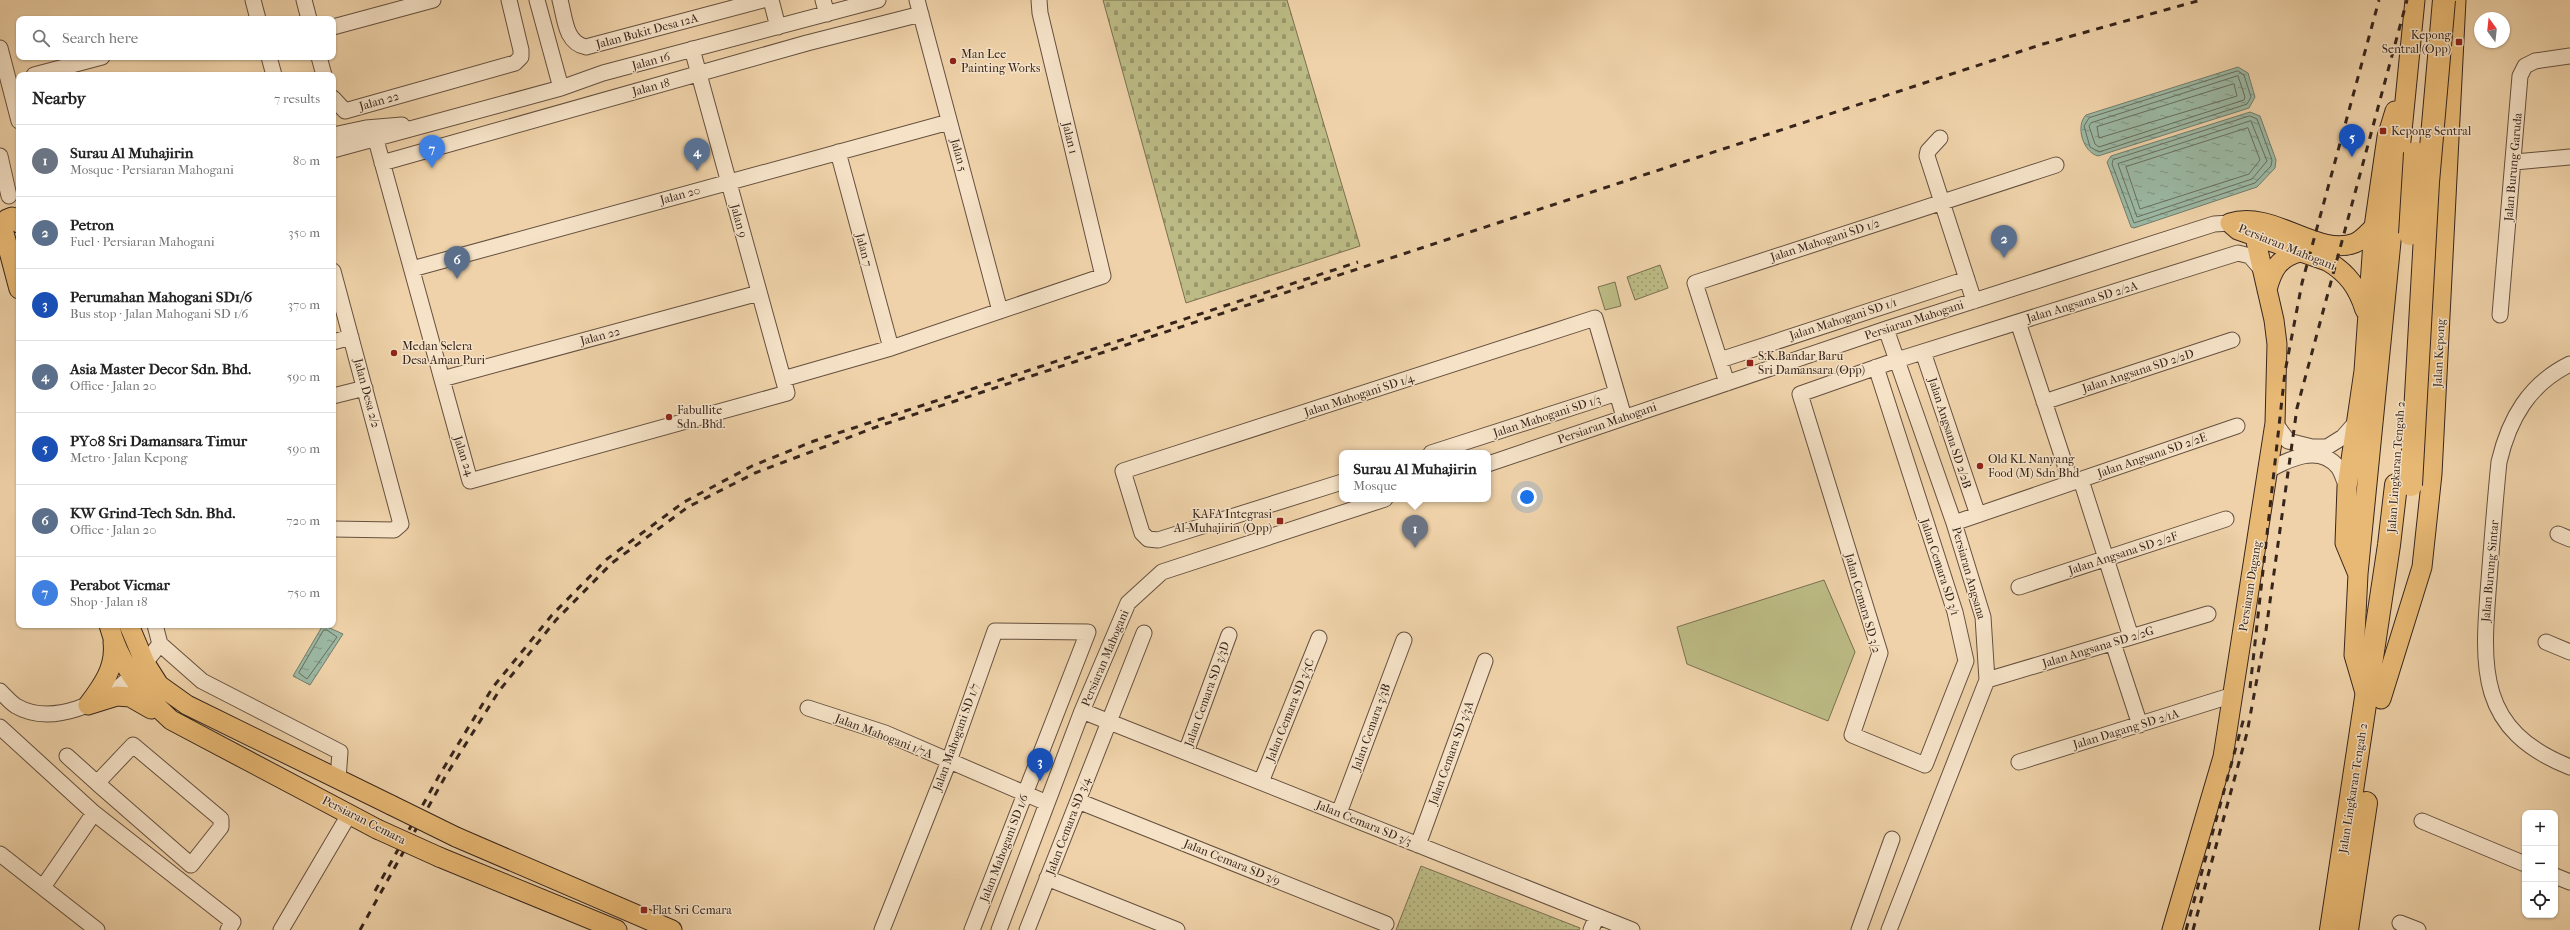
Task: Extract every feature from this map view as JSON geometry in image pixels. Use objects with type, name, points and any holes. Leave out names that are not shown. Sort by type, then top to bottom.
[{"type":"highway","name":"Jalan Lingkaran Tengah 2","points":[[2404,485],[2413,184],[2429,0]]},
{"type":"highway","name":"Jalan Lingkaran Tengah 2","points":[[2347,930],[2374,698],[2404,485],[2444,0]]},
{"type":"highway","name":"Jalan Lingkaran Tengah 2","points":[[2331,930],[2374,698]]},
{"type":"main road","points":[[2374,698],[2354,655],[2358,574],[2397,181],[2406,69],[2415,0]]},
{"type":"main road","name":"Jalan Kepong","points":[[2374,698],[2422,567],[2432,474],[2456,0]]},
{"type":"main road","points":[[2358,574],[2345,543],[2347,487],[2364,371],[2374,227],[2387,137],[2406,69]]},
{"type":"main road","points":[[2397,181],[2404,174],[2424,170],[2442,179],[2447,187]]},
{"type":"main road","name":"Persiaran Mahogani","points":[[2367,313],[2360,294],[2348,276],[2327,261],[2255,237],[2238,230],[2230,223],[2242,218],[2260,221],[2333,246],[2356,243],[2374,227]]},
{"type":"main road","points":[[7,224],[16,274]]},
{"type":"main road","name":"Persiaran Dagang","points":[[2172,930],[2223,758],[2269,470],[2275,423],[2277,344],[2274,320],[2255,237]]},
{"type":"main road","points":[[2267,290],[2275,267],[2280,261],[2300,252]]},
{"type":"main road","points":[[130,628],[145,663]]},
{"type":"main road","points":[[88,705],[102,686],[113,663],[111,632]]},
{"type":"main road","name":"Persiaran Cemara","points":[[111,632],[132,677],[151,703],[171,720],[350,813],[377,829],[439,857],[617,930]]},
{"type":"main road","name":"Persiaran Cemara","points":[[145,663],[159,685],[187,705],[456,837],[672,930]]},
{"type":"main road","points":[[88,705],[117,696],[130,696],[171,720]]},
{"type":"street","points":[[253,0],[253,16]]},
{"type":"street","points":[[304,0],[308,16]]},
{"type":"street","points":[[336,27],[433,0]]},
{"type":"street","name":"Jalan 22","points":[[336,101],[345,110],[516,63],[521,57],[521,50],[509,0]]},
{"type":"street","points":[[537,0],[561,88]]},
{"type":"street","name":"Jalan Bukit Desa 12A","points":[[560,0],[571,40],[578,46],[586,47],[763,0]]},
{"type":"street","points":[[771,0],[778,27]]},
{"type":"street","name":"Jalan 16","points":[[336,149],[376,140],[425,123],[561,88],[603,73],[778,27],[825,7],[878,0]]},
{"type":"street","name":"Jalan 1","points":[[1000,311],[1103,276],[1040,12],[1039,0]]},
{"type":"street","name":"Jalan 18","points":[[382,163],[699,74],[919,7]]},
{"type":"street","name":"Jalan 5","points":[[919,7],[1000,311]]},
{"type":"street","points":[[0,48],[14,80],[16,97]]},
{"type":"street","name":"Jalan 9","points":[[692,50],[785,386]]},
{"type":"street","name":"Jalan Burung Garuda","points":[[2500,315],[2515,162],[2520,76],[2525,66],[2535,61],[2570,56]]},
{"type":"street","points":[[45,72],[91,60]]},
{"type":"street","points":[[270,60],[273,72]]},
{"type":"street","points":[[320,60],[323,72]]},
{"type":"street","name":"Jalan 20","points":[[412,269],[950,122]]},
{"type":"street","name":"Jalan 16","points":[[336,134],[366,128],[425,123]]},
{"type":"street","points":[[1940,138],[1928,150],[1927,156],[1974,300]]},
{"type":"street","name":"Jalan 24","points":[[376,140],[470,481],[785,386]]},
{"type":"street","name":"Jalan 7","points":[[838,152],[891,348]]},
{"type":"street","points":[[0,156],[10,198]]},
{"type":"street","points":[[2515,162],[2570,157]]},
{"type":"street","name":"Jalan Mahogani SD 1/2","points":[[1727,382],[1694,283],[2056,165]]},
{"type":"street","name":"Persiaran Mahogani","points":[[1491,463],[1727,382],[1974,300],[2214,224],[2230,223]]},
{"type":"street","name":"Jalan Angsana SD 2/2A","points":[[1800,394],[1897,360],[2238,253],[2250,256],[2262,270]]},
{"type":"street","name":"Jalan Mahogani SD 1/1","points":[[1720,360],[1967,279]]},
{"type":"street","name":"Jalan Desa 2/2","points":[[336,284],[400,514],[401,524],[394,530],[336,529]]},
{"type":"street","name":"Jalan 22","points":[[442,379],[759,293]]},
{"type":"street","points":[[785,386],[1000,311]]},
{"type":"street","name":"Jalan Mahogani SD 1/4","points":[[1339,483],[1158,540],[1148,539],[1142,533],[1123,471],[1595,318],[1617,393]]},
{"type":"street","points":[[2018,322],[2044,402],[2106,558],[2131,637]]},
{"type":"street","name":"Persiaran Angsana","points":[[1886,329],[1954,523],[1983,617],[1987,680],[1889,930]]},
{"type":"street","points":[[336,341],[351,337]]},
{"type":"street","name":"Jalan Angsana SD 2/2D","points":[[2044,402],[2232,340]]},
{"type":"street","name":"Jalan Angsana SD 2/2B","points":[[1923,352],[1978,515]]},
{"type":"street","name":"Jalan Burung Sintar","points":[[2570,364],[2537,385],[2520,407],[2504,442],[2499,462],[2485,628],[2489,689],[2501,715],[2510,727],[2528,745],[2551,759],[2570,767]]},
{"type":"street","name":"Jalan Cemara SD 3/1","points":[[1876,368],[1955,612],[1966,660],[1925,765]]},
{"type":"street","points":[[336,395],[365,388]]},
{"type":"street","points":[[1617,393],[1624,417]]},
{"type":"street","name":"Jalan Mahogani SD 1/3","points":[[1440,450],[1617,393]]},
{"type":"street","name":"Jalan Cemara SD 3/2","points":[[1800,394],[1880,654],[1852,735],[1925,765]]},
{"type":"street","points":[[2275,423],[2288,441],[2312,447],[2327,447],[2343,437],[2357,421]]},
{"type":"street","name":"Jalan Angsana SD 2/2E","points":[[1954,523],[2237,426]]},
{"type":"street","points":[[2269,470],[2301,454],[2325,457],[2338,467],[2347,487]]},
{"type":"street","name":"Persiaran Mahogani","points":[[999,930],[1047,803],[1095,716],[1128,603],[1162,572],[1376,502]]},
{"type":"street","name":"Jalan Angsana SD 2/2F","points":[[2019,587],[2226,519]]},
{"type":"street","name":"Jalan Angsana SD 2/2G","points":[[1987,680],[2208,614]]},
{"type":"street","points":[[156,628],[160,644],[202,681],[340,752],[338,779]]},
{"type":"street","name":"Jalan Mahogani SD 1/7","points":[[882,930],[949,761],[995,631],[1088,632]]},
{"type":"street","name":"Jalan Mahogani SD 1/6","points":[[972,930],[1088,632]]},
{"type":"street","points":[[1095,716],[1144,633]]},
{"type":"street","name":"Jalan Cemara SD 3/3D","points":[[1186,752],[1229,635]]},
{"type":"street","name":"Jalan Cemara SD 3/3C","points":[[1261,782],[1319,638]]},
{"type":"street","name":"Jalan Cemara 3/3B","points":[[1339,813],[1404,640]]},
{"type":"street","points":[[2546,642],[2570,652]]},
{"type":"street","points":[[2113,643],[2140,724]]},
{"type":"street","points":[[0,692],[15,705],[28,711],[47,714],[88,705],[113,692],[132,677],[160,644]]},
{"type":"street","name":"Jalan Cemara SD 3/3A","points":[[1418,845],[1485,662]]},
{"type":"street","name":"Jalan Dagang SD 2/1A","points":[[2019,762],[2233,695]]},
{"type":"street","name":"Jalan Mahogani 1/7A","points":[[808,708],[885,733],[1047,803]]},
{"type":"street","name":"Jalan Cemara SD 3/3","points":[[1095,716],[1632,930]]},
{"type":"street","name":"Jalan Cemara SD 3/4","points":[[1027,930],[1078,801],[1095,716]]},
{"type":"street","points":[[0,727],[94,813],[233,922],[228,930]]},
{"type":"street","points":[[97,783],[133,746],[221,819],[221,827],[180,880]]},
{"type":"street","points":[[67,756],[191,865]]},
{"type":"street","name":"Jalan Cemara SD 3/9","points":[[1078,801],[1386,924]]},
{"type":"street","points":[[47,890],[94,813]]},
{"type":"street","points":[[281,930],[350,813]]},
{"type":"street","points":[[2422,821],[2522,863]]},
{"type":"street","points":[[1859,930],[1892,839]]},
{"type":"street","points":[[0,854],[98,930]]},
{"type":"street","points":[[2558,877],[2570,882]]},
{"type":"street","points":[[1047,878],[1176,930]]},
{"type":"street","points":[[1591,930],[1597,916]]},
{"type":"street","points":[[2400,923],[2418,930]]},
{"type":"green space","points":[[1103,0],[1287,0],[1360,246],[1186,303]]},
{"type":"green space","points":[[1660,265],[1668,288],[1635,300],[1627,277]]},
{"type":"green space","points":[[1615,282],[1621,306],[1605,310],[1598,287]]},
{"type":"green space","points":[[1824,580],[1855,652],[1828,721],[1687,664],[1677,627]]},
{"type":"green space","points":[[1421,866],[1580,928],[1579,930],[1396,930]]},
{"type":"water","points":[[2238,67],[2248,73],[2255,97],[2249,108],[2098,156],[2093,154],[2088,149],[2082,138],[2081,125],[2086,115]]},
{"type":"water","points":[[2250,112],[2260,116],[2276,160],[2275,168],[2257,187],[2134,228],[2131,227],[2107,162],[2111,156]]},
{"type":"water","points":[[321,628],[330,628],[343,634],[310,685],[293,676]]},
{"type":"railway","points":[[360,930],[445,777],[499,691],[556,620],[612,563],[688,507],[755,473],[879,426],[2043,44],[2201,0]]},
{"type":"railway","points":[[2250,688],[2285,372],[2302,283],[2379,0]]},
{"type":"railway","points":[[2193,930],[2247,733],[2266,630],[2297,408],[2407,0]]},
{"type":"railway","points":[[375,891],[440,774],[493,687],[552,615],[607,559],[684,502],[752,466],[814,441],[1358,262]]},
{"type":"railway","points":[[2186,930],[2245,714]]},
{"type":"place","name":"Kepong Sentral (Opp)","points":[[2459,42]]},
{"type":"place","name":"Man Lee Painting Works","points":[[953,61]]},
{"type":"place","name":"Kepong Sentral","points":[[2383,131]]},
{"type":"place","name":"PY08 Sri Damansara Timur","points":[[2352,157]]},
{"type":"place","name":"Perabot Vicmar","points":[[432,168]]},
{"type":"place","name":"Asia Master Decor Sdn. Bhd.","points":[[697,171]]},
{"type":"place","name":"Petron","points":[[2004,258]]},
{"type":"place","name":"KW Grind-Tech Sdn. Bhd.","points":[[457,279]]},
{"type":"place","name":"Medan Selera Desa Aman Puri","points":[[394,353]]},
{"type":"place","name":"S.K.Bandar Baru Sri Damansara (Opp)","points":[[1750,363]]},
{"type":"place","name":"Fabullite Sdn. Bhd.","points":[[669,417]]},
{"type":"place","name":"Old KL Nanyang Food (M) Sdn Bhd","points":[[1980,466]]},
{"type":"place","name":"KAFA Integrasi Al-Muhajirin (Opp)","points":[[1280,521]]},
{"type":"place","name":"Surau Al Muhajirin","points":[[1415,548]]},
{"type":"place","name":"Perumahan Mahogani SD1/6","points":[[1040,781]]},
{"type":"place","name":"Flat Sri Cemara","points":[[644,910]]}]
